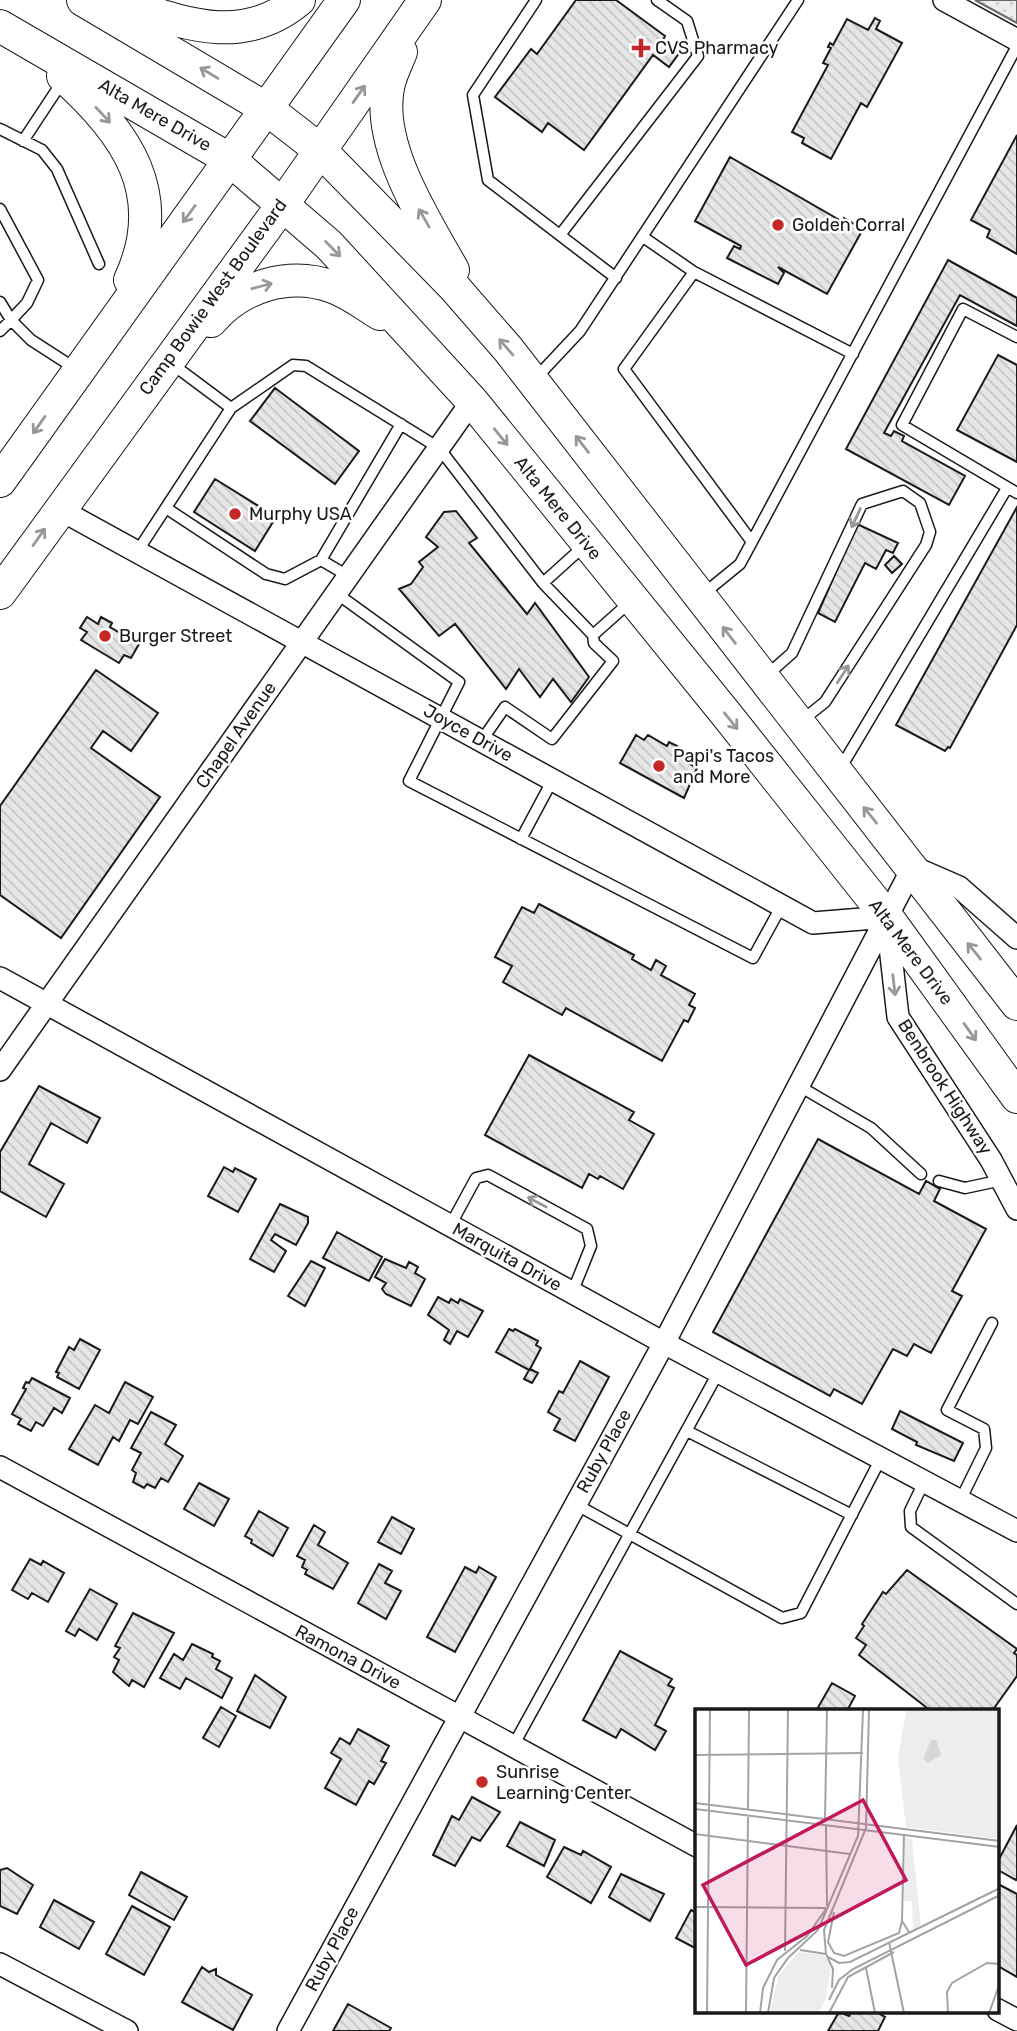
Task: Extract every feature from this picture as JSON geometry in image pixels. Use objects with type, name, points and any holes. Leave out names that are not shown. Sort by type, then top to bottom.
[{"type":"main road","points":[[83,0],[267,109],[320,150],[482,320],[533,381],[1017,1004]]},
{"type":"main road","points":[[112,0],[201,27],[231,28],[256,24],[299,0]]},
{"type":"main road","points":[[0,481],[344,0]]},
{"type":"main road","points":[[425,0],[389,84],[387,120],[412,197],[482,320]]},
{"type":"main road","name":"Camp Bowie West Boulevard","points":[[171,363],[425,0]]},
{"type":"main road","points":[[8,31],[65,78],[111,122],[130,152],[145,199],[143,242],[131,277],[78,370]]},
{"type":"main road","name":"Alta Mere Drive","points":[[8,31],[229,159],[330,245],[472,401],[887,918],[1017,1097]]},
{"type":"main road","points":[[0,593],[83,475],[171,363],[223,308],[248,290],[295,280],[332,287],[413,334]]},
{"type":"street","points":[[944,0],[1017,40]]},
{"type":"street","name":"Chapel Avenue","points":[[0,1070],[472,401]]},
{"type":"street","name":"Joyce Drive","points":[[59,509],[813,922],[887,918]]},
{"type":"street","points":[[913,867],[959,887],[1017,938]]},
{"type":"street","name":"Ruby Place","points":[[288,2031],[457,1716],[664,1343],[913,867]]},
{"type":"street","name":"Benbrook Highway","points":[[887,918],[898,1017],[1002,1180],[1017,1209]]},
{"type":"street","name":"Marquita Drive","points":[[0,978],[922,1484],[1017,1531]]},
{"type":"street","name":"Ramona Drive","points":[[0,1468],[695,1845]]},
{"type":"street","points":[[0,1964],[127,2031]]},
{"type":"street","points":[[1000,2011],[1017,2020]]},
{"type":"lane","points":[[536,0],[473,95],[488,180],[616,278]]},
{"type":"lane","points":[[560,235],[698,56],[687,21],[657,0]]},
{"type":"lane","points":[[533,381],[580,331],[793,2]]},
{"type":"lane","points":[[700,597],[740,564],[1017,47]]},
{"type":"lane","points":[[23,141],[65,78]]},
{"type":"lane","points":[[0,129],[42,150],[57,169],[99,264]]},
{"type":"lane","points":[[0,209],[38,280],[27,303],[0,331]]},
{"type":"lane","points":[[643,237],[694,272],[853,354]]},
{"type":"lane","points":[[694,272],[624,369],[752,542]]},
{"type":"lane","points":[[0,302],[11,320],[31,340],[78,370]]},
{"type":"lane","points":[[837,775],[1012,490],[902,425],[963,309],[1017,337]]},
{"type":"lane","points":[[171,363],[231,408]]},
{"type":"lane","points":[[137,552],[231,408],[293,365],[306,366],[439,448],[544,583],[593,635],[594,643],[613,661],[552,739],[505,707],[482,740]]},
{"type":"lane","points":[[166,508],[266,574],[285,579],[321,561],[401,424]]},
{"type":"lane","points":[[762,678],[792,653],[862,504],[903,491],[920,503],[930,533],[926,545],[825,702],[797,724]]},
{"type":"lane","points":[[544,583],[587,544]]},
{"type":"lane","points":[[321,561],[342,584],[459,682],[410,781],[753,958],[782,905]]},
{"type":"lane","points":[[593,635],[632,600]]},
{"type":"lane","points":[[522,839],[552,781]]},
{"type":"lane","points":[[799,1086],[871,1128],[921,1174]]},
{"type":"lane","points":[[450,1226],[476,1178],[488,1175],[587,1229],[591,1245],[572,1293]]},
{"type":"lane","points":[[939,1181],[965,1188],[1002,1180]]},
{"type":"lane","points":[[959,1503],[986,1448],[984,1429],[947,1410],[992,1322]]},
{"type":"lane","points":[[513,1746],[718,1373]]},
{"type":"lane","points":[[687,1431],[852,1515]]},
{"type":"lane","points":[[575,1504],[782,1618],[802,1613],[880,1461]]},
{"type":"lane","points":[[922,1484],[910,1511],[911,1527],[1017,1604]]},
{"type":"shaded area","points":[[975,0],[1017,0],[1017,23]]},
{"type":"building","name":"CVS Pharmacy","points":[[576,0],[616,0],[665,36],[663,40],[680,52],[669,67],[653,55],[584,150],[548,123],[542,132],[495,97],[531,49],[537,54]]},
{"type":"building","points":[[875,18],[880,21],[876,29],[902,43],[867,107],[861,103],[831,159],[802,143],[804,138],[792,132],[828,65],[823,63],[831,48],[828,47],[830,43],[833,45],[847,19],[868,30]]},
{"type":"building","points":[[1017,135],[1017,254],[987,237],[990,230],[971,220]]},
{"type":"building","name":"Golden Corral","points":[[730,157],[843,222],[844,218],[863,229],[827,294],[778,267],[784,273],[778,284],[727,258],[734,246],[740,249],[741,246],[695,221]]},
{"type":"building","points":[[948,260],[1017,298],[1017,326],[960,295],[884,433],[891,436],[894,431],[904,436],[902,441],[965,476],[949,505],[846,449]]},
{"type":"building","points":[[998,355],[1017,365],[1017,462],[957,430]]},
{"type":"building","name":"Murphy USA","points":[[275,388],[359,451],[335,484],[250,421]]},
{"type":"building","name":"Murphy USA","points":[[215,479],[276,517],[255,551],[194,512]]},
{"type":"building","points":[[1017,507],[1017,625],[950,748],[945,751],[896,725]]},
{"type":"building","points":[[456,511],[477,538],[469,543],[527,614],[535,603],[589,677],[571,702],[553,679],[540,697],[519,669],[506,689],[455,624],[439,636],[399,589],[411,584],[423,567],[419,562],[438,547],[426,537],[444,512]]},
{"type":"building","points":[[857,524],[898,543],[893,553],[886,550],[876,569],[865,563],[835,622],[818,613]]},
{"type":"building","points":[[894,556],[902,564],[892,573],[885,565]]},
{"type":"building","name":"Burger Street","points":[[87,617],[98,624],[101,617],[112,623],[110,627],[139,644],[131,658],[124,655],[119,663],[81,640],[87,632],[80,628]]},
{"type":"building","points":[[96,670],[158,713],[131,751],[103,731],[91,748],[160,797],[61,938],[0,895],[0,806]]},
{"type":"building","name":"Papi's Tacos and More","points":[[636,735],[644,740],[648,735],[667,746],[669,742],[677,746],[674,751],[690,760],[688,763],[697,768],[684,798],[620,763]]},
{"type":"building","points":[[539,904],[634,955],[632,959],[651,970],[656,960],[666,966],[661,975],[695,994],[689,1005],[695,1008],[688,1022],[684,1020],[662,1061],[566,1008],[562,1015],[503,982],[512,966],[495,957],[522,907],[534,913]]},
{"type":"building","points":[[529,1055],[634,1112],[629,1120],[654,1134],[623,1189],[600,1176],[598,1179],[589,1174],[582,1188],[485,1135]]},
{"type":"building","points":[[39,1086],[100,1118],[87,1143],[51,1123],[29,1164],[64,1184],[46,1217],[0,1191],[0,1152]]},
{"type":"building","points":[[818,1139],[919,1194],[926,1181],[940,1189],[934,1201],[986,1229],[952,1291],[962,1296],[931,1353],[914,1344],[907,1356],[893,1349],[862,1404],[834,1389],[830,1396],[713,1332]]},
{"type":"building","points":[[224,1167],[233,1172],[235,1168],[256,1179],[238,1212],[208,1196]]},
{"type":"building","points":[[280,1204],[308,1217],[308,1223],[296,1245],[275,1234],[271,1240],[286,1251],[274,1272],[250,1259]]},
{"type":"building","points":[[337,1232],[382,1257],[369,1281],[323,1258]]},
{"type":"building","points":[[385,1259],[406,1268],[409,1262],[418,1267],[415,1273],[425,1279],[411,1306],[386,1294],[382,1289],[386,1283],[375,1277]]},
{"type":"building","points":[[311,1261],[325,1268],[305,1306],[288,1296]]},
{"type":"building","points":[[438,1297],[449,1303],[451,1299],[458,1303],[460,1299],[483,1311],[468,1337],[457,1331],[450,1344],[444,1340],[449,1330],[428,1315]]},
{"type":"building","points":[[509,1329],[515,1329],[538,1341],[536,1345],[541,1348],[530,1369],[538,1373],[532,1383],[524,1379],[529,1370],[496,1352]]},
{"type":"building","points":[[80,1339],[100,1350],[79,1389],[57,1377],[59,1373],[56,1372],[69,1347],[74,1350]]},
{"type":"building","points":[[580,1361],[609,1377],[575,1441],[554,1430],[560,1419],[548,1412],[559,1391],[563,1393]]},
{"type":"building","points":[[32,1378],[70,1398],[62,1413],[54,1408],[43,1426],[36,1422],[31,1431],[18,1424],[21,1419],[12,1414],[26,1389],[23,1388],[26,1382],[29,1383]]},
{"type":"building","points":[[125,1382],[153,1397],[138,1424],[130,1420],[119,1441],[113,1437],[98,1465],[69,1449],[95,1405],[109,1413]]},
{"type":"building","points":[[900,1411],[963,1443],[954,1461],[916,1445],[917,1442],[892,1429]]},
{"type":"building","points":[[151,1412],[176,1425],[165,1444],[183,1456],[168,1482],[161,1478],[155,1488],[147,1484],[144,1488],[133,1482],[136,1473],[132,1470],[141,1453],[131,1448]]},
{"type":"building","points":[[199,1483],[229,1499],[214,1526],[184,1509]]},
{"type":"building","points":[[259,1511],[288,1528],[273,1556],[251,1543],[252,1540],[245,1536]]},
{"type":"building","points":[[392,1517],[414,1529],[401,1554],[378,1542]]},
{"type":"building","points":[[314,1525],[325,1532],[318,1545],[348,1563],[333,1589],[305,1574],[307,1570],[302,1567],[305,1560],[297,1556]]},
{"type":"building","points":[[30,1559],[41,1565],[43,1561],[64,1573],[48,1602],[32,1593],[28,1599],[12,1590]]},
{"type":"building","points":[[379,1564],[392,1571],[385,1583],[401,1591],[386,1619],[358,1603]]},
{"type":"building","points":[[465,1567],[476,1573],[479,1567],[496,1577],[455,1652],[427,1637]]},
{"type":"building","points":[[907,1570],[1017,1649],[1014,1653],[1017,1655],[1017,1676],[993,1709],[928,1709],[859,1655],[866,1645],[856,1638],[864,1626],[862,1624],[883,1592],[886,1594]]},
{"type":"building","points":[[90,1589],[117,1604],[97,1640],[79,1629],[75,1636],[66,1631]]},
{"type":"building","points":[[133,1613],[174,1633],[144,1687],[132,1680],[129,1686],[113,1672],[119,1660],[114,1657],[120,1648],[115,1646]]},
{"type":"building","points":[[192,1644],[213,1654],[212,1657],[220,1661],[216,1669],[232,1678],[222,1698],[186,1678],[180,1689],[160,1678],[174,1654],[183,1660]]},
{"type":"building","points":[[620,1651],[672,1679],[668,1685],[674,1688],[655,1725],[666,1731],[655,1750],[621,1729],[616,1738],[583,1720]]},
{"type":"building","points":[[255,1675],[286,1697],[270,1728],[237,1711]]},
{"type":"building","points":[[832,1683],[855,1696],[848,1709],[817,1709]]},
{"type":"building","points":[[221,1707],[236,1716],[219,1747],[203,1738]]},
{"type":"building","points":[[358,1729],[389,1746],[381,1761],[386,1763],[374,1784],[369,1781],[356,1805],[325,1788],[341,1759],[331,1753],[340,1738],[350,1744]]},
{"type":"building","points":[[472,1797],[500,1812],[480,1841],[472,1837],[455,1866],[433,1855],[452,1816],[459,1820]]},
{"type":"building","points":[[520,1822],[555,1840],[544,1866],[507,1846]]},
{"type":"building","points":[[1017,1825],[1016,1880],[1000,1871],[1000,1857]]},
{"type":"building","points":[[564,1847],[581,1855],[583,1851],[611,1867],[591,1903],[547,1877]]},
{"type":"building","points":[[7,1868],[33,1885],[17,1914],[0,1906],[0,1870]]},
{"type":"building","points":[[141,1872],[187,1897],[174,1920],[129,1895]]},
{"type":"building","points":[[621,1874],[664,1894],[650,1921],[609,1897]]},
{"type":"building","points":[[1000,1885],[1017,1894],[1017,1977],[1000,1967]]},
{"type":"building","points":[[54,1900],[94,1922],[79,1949],[40,1927]]},
{"type":"building","points":[[132,1906],[170,1927],[144,1975],[106,1954]]},
{"type":"building","points":[[691,1910],[695,1912],[695,1948],[676,1938]]},
{"type":"building","points":[[202,1967],[209,1972],[216,1969],[216,1975],[252,1995],[233,2030],[182,2002]]},
{"type":"building","points":[[348,2004],[391,2028],[389,2031],[333,2031]]},
{"type":"building","points":[[838,2014],[880,2014],[885,2017],[878,2031],[828,2031]]},
{"type":"place","name":"CVS Pharmacy","points":[[641,48]]},
{"type":"place","name":"Golden Corral","points":[[778,225]]},
{"type":"place","name":"Murphy USA","points":[[235,514]]},
{"type":"place","name":"Burger Street","points":[[105,636]]},
{"type":"place","name":"Papi's Tacos and More","points":[[659,766]]},
{"type":"place","name":"Sunrise Learning Center","points":[[482,1782]]}]
